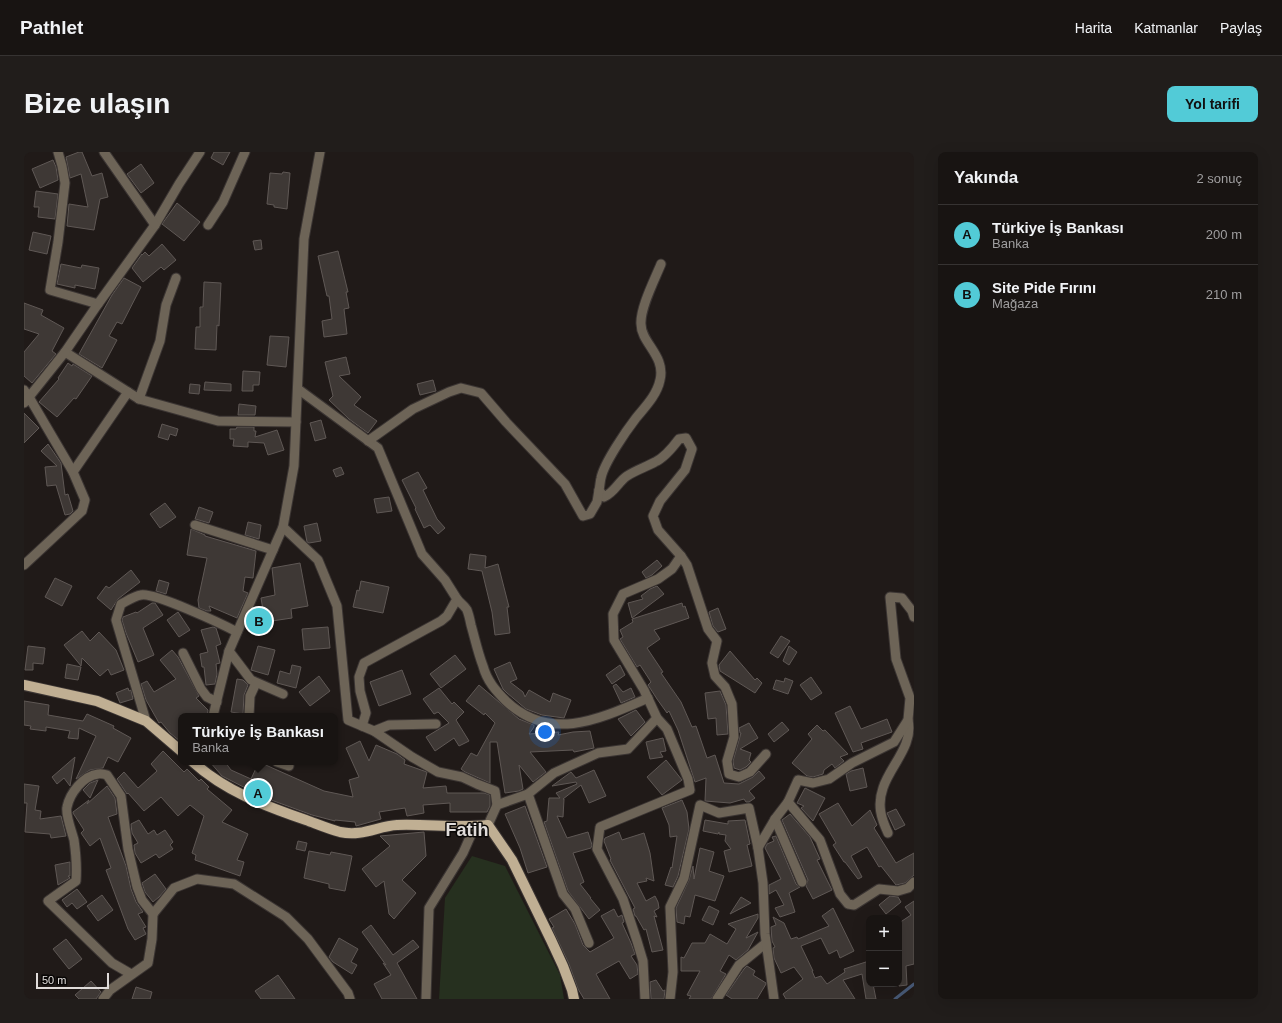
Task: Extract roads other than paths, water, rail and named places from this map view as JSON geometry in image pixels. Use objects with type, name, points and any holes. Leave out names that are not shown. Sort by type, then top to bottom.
[{"type":"main road","points":[[24,686],[97,701],[146,721],[178,748]]},
{"type":"main road","points":[[199,765],[234,792],[279,811],[341,832],[366,832],[395,825],[488,825],[512,860],[563,966],[574,999]]},
{"type":"street","points":[[58,152],[65,183],[58,242],[50,290],[98,304]]},
{"type":"street","points":[[104,152],[155,225]]},
{"type":"street","points":[[24,566],[82,511],[85,500],[73,472],[26,396],[65,352],[155,225],[200,152]]},
{"type":"street","points":[[208,225],[223,202],[245,152]]},
{"type":"street","points":[[214,713],[229,651],[283,527],[294,466],[304,239],[320,152]]},
{"type":"street","points":[[368,441],[413,409],[449,392],[461,388],[481,393],[506,422],[565,484],[583,516],[590,514],[597,502],[601,477],[607,464],[623,436],[652,399],[660,380],[660,364],[644,335],[641,324],[645,303],[661,264]]},
{"type":"street","points":[[139,399],[160,341],[166,305],[176,278]]},
{"type":"street","points":[[65,352],[139,399],[218,421],[296,422]]},
{"type":"street","points":[[298,389],[378,448],[422,554],[446,580],[457,600],[467,609],[487,678],[496,692],[514,709],[529,718],[543,723],[561,725],[584,721],[616,712],[648,698]]},
{"type":"street","points":[[73,472],[128,392]]},
{"type":"street","points":[[600,490],[604,497],[610,494],[626,477],[644,466],[656,462],[674,447],[679,439],[686,438],[692,449],[685,470],[660,501],[653,516],[658,530],[687,565],[708,629],[717,641],[712,663],[716,676],[725,686],[732,704],[734,737],[727,761],[729,774],[740,777],[750,772],[766,754]]},
{"type":"street","points":[[195,525],[273,550]]},
{"type":"street","points":[[283,527],[318,560],[337,606],[348,720],[374,731],[412,757],[438,772],[462,777],[495,791],[497,805],[488,825]]},
{"type":"street","points":[[681,556],[672,569],[658,579],[623,594],[613,614],[614,640],[648,698],[657,718],[667,729],[688,779],[690,790],[700,805],[719,813],[749,808],[758,848],[763,883],[766,943],[772,998]]},
{"type":"street","points":[[146,721],[116,620],[121,604],[141,595],[153,596],[212,619],[237,632]]},
{"type":"street","points":[[758,848],[788,802],[798,780],[813,783],[829,779],[852,763],[894,742],[908,720],[910,698],[896,659],[890,597],[902,598],[912,611],[914,617]]},
{"type":"street","points":[[362,726],[366,713],[360,691],[359,678],[364,663],[440,621],[447,616],[457,600]]},
{"type":"street","points":[[229,651],[251,680],[283,694]]},
{"type":"street","points":[[183,653],[201,689],[207,697],[217,702]]},
{"type":"street","points":[[249,713],[250,696],[256,683]]},
{"type":"street","points":[[497,805],[528,794],[554,773],[598,753],[628,749],[657,718]]},
{"type":"street","points":[[888,833],[881,819],[880,802],[883,787],[892,771],[911,745],[911,726],[908,720]]},
{"type":"street","points":[[374,731],[389,725],[436,724]]},
{"type":"street","points":[[130,974],[112,963],[48,901],[76,881],[77,864],[74,840],[67,808],[73,793],[80,784],[89,777],[97,774],[107,775],[122,796],[128,849],[137,887],[142,900],[153,914]]},
{"type":"street","points":[[645,999],[643,961],[637,941],[623,899],[597,849],[600,827],[690,790]]},
{"type":"street","points":[[528,794],[563,894],[575,909],[589,943]]},
{"type":"street","points":[[788,802],[820,840],[840,894],[848,904],[854,905],[878,889],[898,890],[908,888],[914,882]]},
{"type":"street","points":[[670,999],[673,972],[670,907],[684,878],[700,805]]},
{"type":"street","points":[[776,819],[802,882]]},
{"type":"street","points":[[426,999],[429,908],[463,853],[475,826]]},
{"type":"street","points":[[103,999],[110,990],[123,982],[130,974],[148,963],[152,939],[153,914],[174,888],[197,879],[234,884],[286,917],[308,939],[348,993],[350,999]]},
{"type":"street","points":[[718,999],[739,965],[766,943]]},
{"type":"waterway","points":[[895,999],[914,984]]},
{"type":"place","name":"Site Pide Fırını","points":[[259,621]]},
{"type":"place","name":"Türkiye İş Bankası","points":[[258,793]]},
{"type":"district","name":"Fatih","points":[[467,830]]}]
